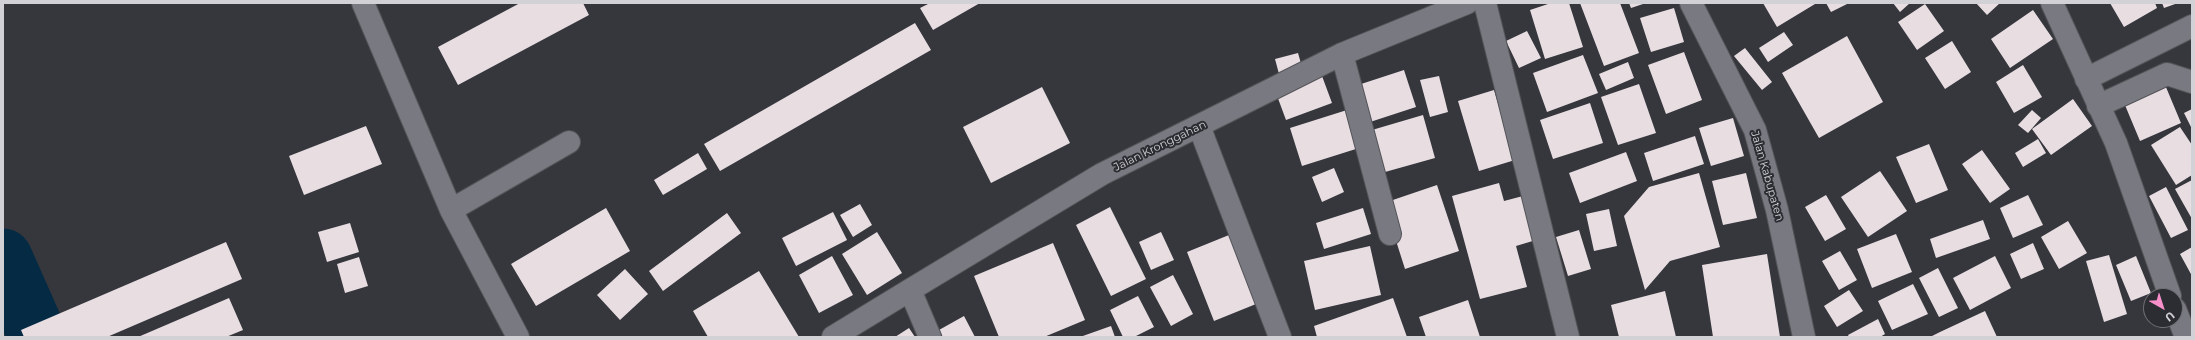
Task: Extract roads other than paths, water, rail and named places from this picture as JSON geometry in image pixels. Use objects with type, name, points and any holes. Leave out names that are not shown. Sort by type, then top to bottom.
[{"type":"street","points":[[362,3],[452,210],[518,337]]},
{"type":"street","name":"Jalan Kronggahan","points":[[833,337],[1102,174],[1342,54],[1467,3]]},
{"type":"street","points":[[1485,3],[1568,337]]},
{"type":"street","name":"Jalan Kabupaten","points":[[1691,3],[1755,130],[1777,210],[1804,337]]},
{"type":"street","points":[[2052,3],[2116,144],[2167,288]]},
{"type":"street","points":[[2086,79],[2192,26]]},
{"type":"street","points":[[1342,54],[1390,234]]},
{"type":"street","points":[[2098,106],[2167,74],[2192,82]]},
{"type":"street","points":[[1199,126],[1280,337]]},
{"type":"street","points":[[452,210],[569,142]]},
{"type":"street","points":[[910,290],[930,337]]},
{"type":"waterway","points":[[3,258],[38,337]]}]
